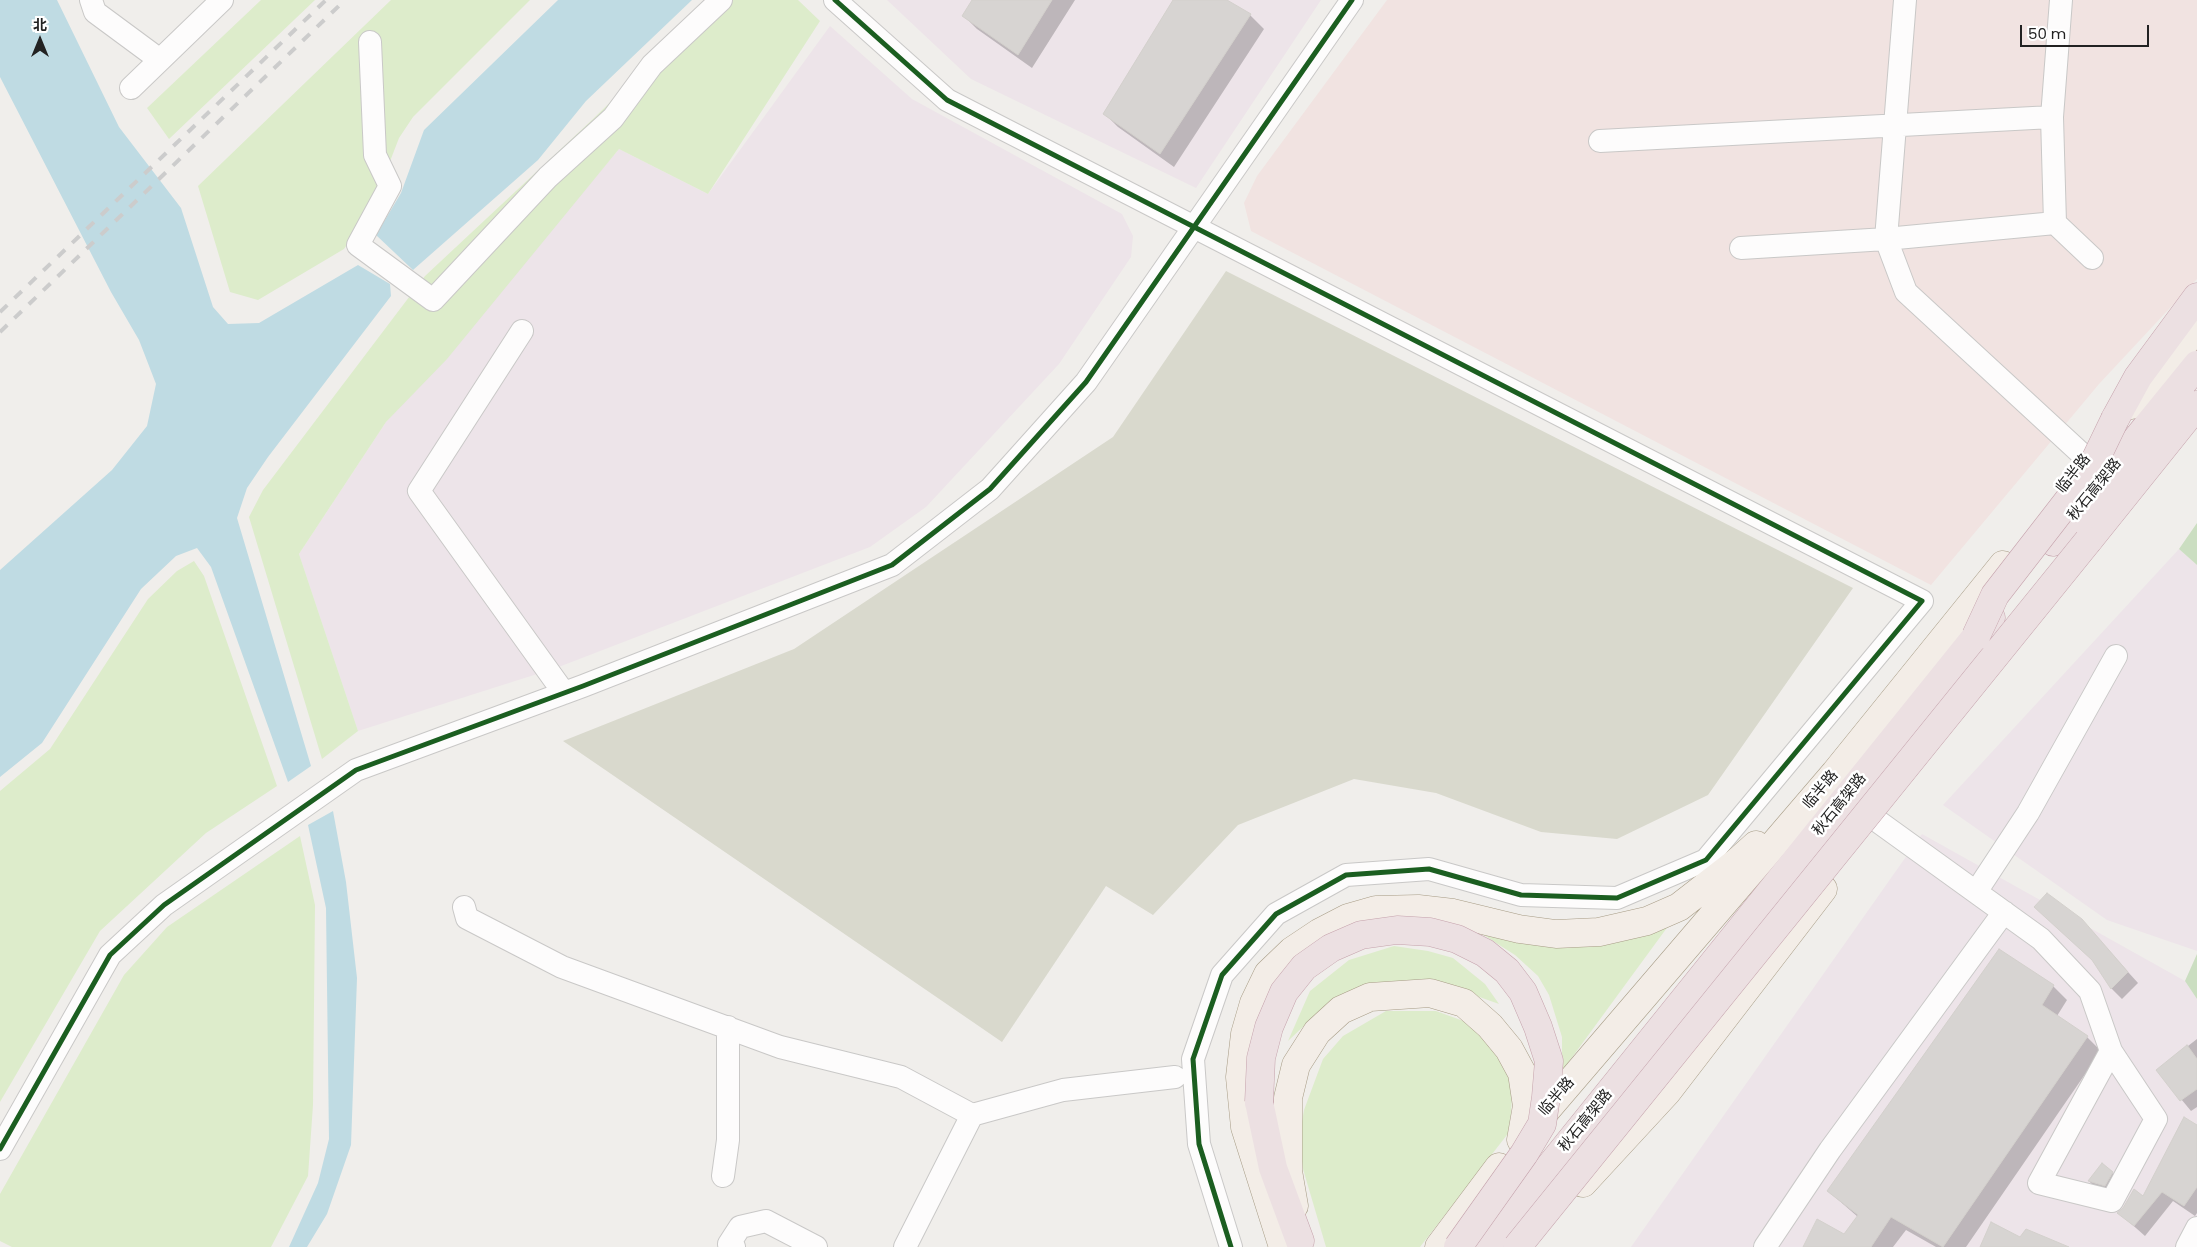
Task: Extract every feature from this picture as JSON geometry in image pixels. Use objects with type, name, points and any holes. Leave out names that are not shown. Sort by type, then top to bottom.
[{"type":"highway","points":[[1976,636],[1995,594],[2088,474],[2138,377],[2197,298]]},
{"type":"highway","name":"秋石高架路","points":[[1484,1247],[2197,364]]},
{"type":"highway","name":"秋石高架路","points":[[1517,1247],[2197,405]]},
{"type":"highway","points":[[2088,541],[2149,488],[2197,430]]},
{"type":"highway","points":[[1295,1245],[1273,1168],[1259,1102],[1261,1058],[1269,1027],[1284,992],[1304,967],[1331,948],[1361,935],[1397,930],[1430,932],[1457,940],[1485,954],[1507,971],[1523,992],[1538,1027],[1549,1062],[1542,1124],[1524,1154],[1458,1247]]},
{"type":"main road","name":"临半路","points":[[1439,1247],[1521,1140],[1835,773],[1996,574],[2086,458],[2197,328]]},
{"type":"main road","points":[[1525,1247],[1667,1092],[1876,820],[2111,502],[2197,392]]},
{"type":"main road","points":[[1295,1245],[1245,1128],[1240,1078],[1245,1034],[1254,1003],[1268,974],[1292,951],[1319,933],[1348,918],[1376,910],[1418,910],[1453,914],[1519,929],[1556,934],[1599,932],[1647,921],[1679,907],[1737,862],[1835,773]]},
{"type":"main road","points":[[1295,1245],[1288,1171],[1288,1098],[1296,1065],[1317,1032],[1341,1010],[1370,997],[1402,994],[1430,993],[1464,1003],[1490,1026],[1509,1050],[1522,1073],[1527,1106],[1521,1140]]},
{"type":"street","points":[[91,0],[95,12],[160,60]]},
{"type":"street","points":[[131,88],[222,0]]},
{"type":"street","points":[[370,42],[375,155],[390,186],[358,245],[433,300],[548,177],[613,118],[652,65],[721,0]]},
{"type":"street","points":[[835,0],[947,100],[1922,601],[1706,860],[1617,898],[1521,895],[1429,869],[1346,875],[1276,914],[1222,975],[1193,1059],[1199,1144],[1231,1247]]},
{"type":"street","points":[[0,1149],[110,955],[164,905],[356,770],[564,693],[892,564],[990,488],[1086,382],[1352,0]]},
{"type":"street","points":[[1905,0],[1886,239],[1906,292],[2086,458]]},
{"type":"street","points":[[2061,0],[2052,117],[2055,223],[2092,258]]},
{"type":"street","points":[[1600,141],[2052,117]]},
{"type":"street","points":[[1741,248],[1886,239],[2055,223]]},
{"type":"street","points":[[522,331],[419,491],[564,693]]},
{"type":"street","points":[[1976,892],[2028,813],[2116,656]]},
{"type":"street","points":[[1876,820],[2040,939],[2090,991],[2111,1052],[2156,1119],[2112,1201],[2039,1183],[2111,1052]]},
{"type":"street","points":[[464,907],[467,918],[562,968],[780,1047],[901,1077],[972,1115],[1063,1090],[1175,1077]]},
{"type":"street","points":[[1766,1247],[1830,1150],[2004,912]]},
{"type":"street","points":[[723,1176],[728,1140],[728,1027]]},
{"type":"street","points":[[905,1247],[972,1115]]},
{"type":"street","points":[[734,1247],[729,1244],[740,1227],[766,1221],[816,1247]]},
{"type":"street","points":[[2187,1247],[2197,1228]]},
{"type":"shaded area","points":[[887,0],[1321,0],[1196,188],[971,79]]},
{"type":"shaded area","points":[[1387,0],[2197,0],[2197,279],[2099,384],[1931,585],[1251,231],[1244,203],[1257,176]]},
{"type":"shaded area","points":[[830,26],[912,99],[1122,214],[1133,236],[1131,257],[1059,364],[926,507],[870,547],[556,668],[358,731],[299,554],[386,422],[619,149],[708,194]]},
{"type":"shaded area","points":[[1226,271],[1853,588],[1708,795],[1617,839],[1541,832],[1436,793],[1354,779],[1238,825],[1153,915],[1106,886],[1002,1042],[563,741],[794,649],[1113,437]]},
{"type":"shaded area","points":[[2179,549],[2197,565],[2197,951],[2107,920],[1943,805]]},
{"type":"shaded area","points":[[1922,834],[2185,981],[2197,999],[2197,1247],[1631,1247]]},
{"type":"green space","points":[[261,0],[315,0],[169,139],[147,108]]},
{"type":"green space","points":[[391,0],[530,0],[413,117],[399,138],[372,208],[344,249],[258,300],[230,292],[198,186]]},
{"type":"green space","points":[[715,0],[798,0],[820,21],[708,194],[619,149],[447,359],[386,422],[299,554],[358,731],[322,759],[249,517],[263,490],[425,276],[593,119]]},
{"type":"green space","points":[[2197,523],[2197,565],[2179,549]]},
{"type":"green space","points":[[194,561],[204,576],[277,786],[206,833],[100,931],[0,1102],[0,791],[50,749],[148,599],[177,571]]},
{"type":"green space","points":[[300,836],[315,905],[313,1105],[308,1176],[271,1247],[12,1247],[0,1241],[0,1194],[124,975],[167,927]]},
{"type":"green space","points":[[1669,925],[1562,1071],[1562,1037],[1549,995],[1538,976],[1515,955],[1479,932],[1580,947],[1638,937]]},
{"type":"green space","points":[[1394,946],[1428,951],[1453,958],[1485,984],[1499,1004],[1426,982],[1385,982],[1351,992],[1326,1005],[1288,1041],[1310,991],[1349,960]]},
{"type":"green space","points":[[2197,954],[2197,999],[2185,981]]},
{"type":"green space","points":[[1386,1011],[1436,1011],[1469,1023],[1492,1044],[1508,1071],[1512,1095],[1510,1131],[1420,1247],[1326,1247],[1303,1169],[1299,1139],[1304,1110],[1323,1059],[1343,1036]]},
{"type":"water","points":[[0,0],[57,0],[119,127],[181,208],[213,307],[228,324],[259,323],[358,265],[390,284],[391,296],[268,457],[247,488],[237,518],[311,766],[288,782],[211,567],[197,548],[176,556],[141,589],[42,743],[0,777],[0,570],[112,470],[147,426],[156,384],[139,340],[111,292],[0,77]]},
{"type":"water","points":[[558,0],[692,0],[586,101],[538,160],[413,270],[376,235],[401,193],[424,130]]},
{"type":"water","points":[[333,811],[346,882],[357,978],[351,1145],[327,1214],[307,1247],[289,1247],[318,1183],[329,1139],[326,908],[308,825]]},
{"type":"building","points":[[972,0],[1052,0],[1018,55],[962,16]]},
{"type":"building","points":[[1173,0],[1227,0],[1251,14],[1160,154],[1103,114]]},
{"type":"building","points":[[2047,893],[2082,919],[2128,972],[2111,989],[2092,960],[2034,907]]},
{"type":"building","points":[[1999,949],[2054,985],[2042,1005],[2088,1036],[1943,1247],[1891,1217],[1871,1247],[1803,1247],[1817,1219],[1844,1234],[1858,1215],[1827,1191]]},
{"type":"building","points":[[2187,1045],[2197,1059],[2197,1089],[2180,1101],[2156,1070]]},
{"type":"building","points":[[2184,1117],[2197,1125],[2197,1187],[2184,1206],[2162,1192],[2134,1226],[2117,1213],[2123,1208],[2134,1189],[2143,1196]]},
{"type":"building","points":[[2102,1163],[2113,1172],[2105,1186],[2088,1181]]},
{"type":"building","points":[[1991,1222],[2020,1237],[2026,1229],[2069,1247],[1980,1247]]},
{"type":"railway","points":[[0,312],[326,0]]},
{"type":"railway","points":[[0,332],[345,0]]},
{"type":"cycle path","points":[[835,0],[947,100],[1922,601],[1706,860],[1617,898],[1521,895],[1429,869],[1346,875],[1276,914],[1222,975],[1193,1059],[1199,1144],[1231,1247]]},
{"type":"cycle path","points":[[0,1149],[110,955],[164,905],[356,770],[583,686],[892,565],[990,489],[1086,382],[1352,0]]}]
